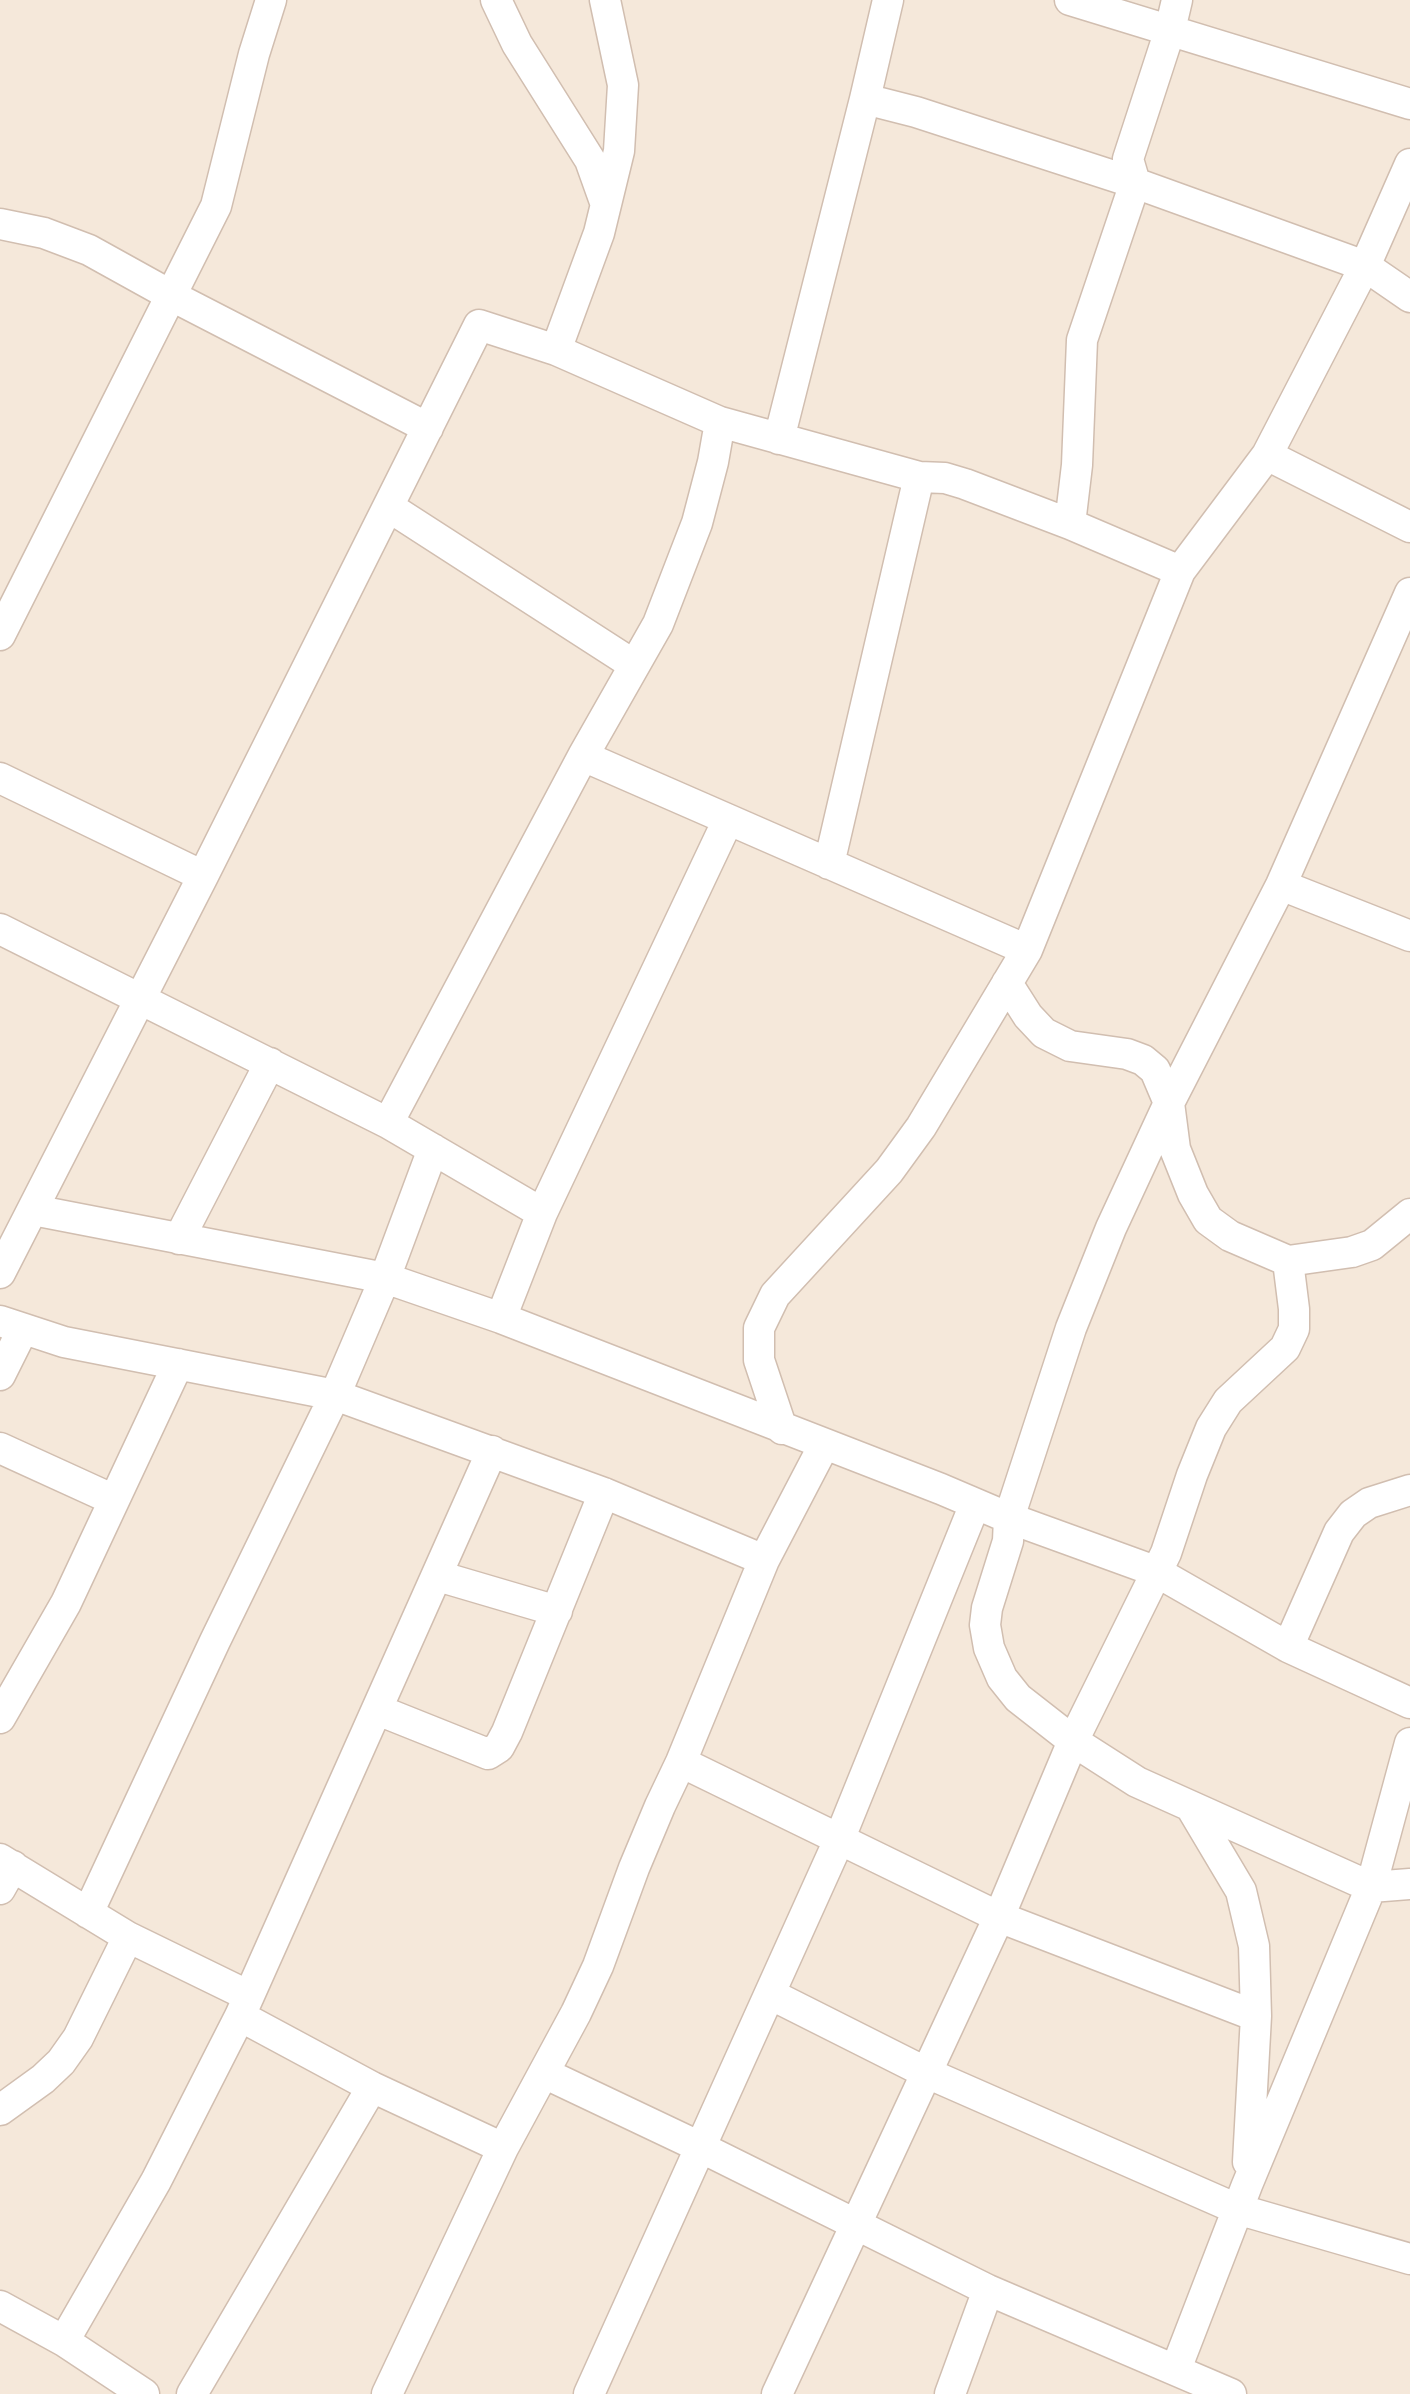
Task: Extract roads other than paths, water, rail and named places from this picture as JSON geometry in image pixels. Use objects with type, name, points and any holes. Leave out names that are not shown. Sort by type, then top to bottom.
[{"type":"street","points":[[0,635],[216,206],[254,54],[271,0]]},
{"type":"street","points":[[496,0],[517,44],[590,160],[605,202]]},
{"type":"street","points":[[555,350],[599,233],[618,151],[622,85],[605,0]]},
{"type":"street","points":[[779,439],[888,0]]},
{"type":"street","points":[[1070,0],[1410,104]]},
{"type":"street","points":[[1070,524],[1077,465],[1082,340],[1135,183],[1128,159],[1170,30],[1177,0]]},
{"type":"street","points":[[865,99],[929,116],[1135,183],[1365,266],[1410,297]]},
{"type":"street","points":[[782,1429],[758,1360],[759,1328],[775,1295],[889,1171],[922,1127],[1027,950],[1180,571],[1267,454],[1365,266],[1410,164]]},
{"type":"street","points":[[0,224],[44,233],[89,250],[172,296],[428,428]]},
{"type":"street","points":[[0,1273],[203,876],[479,325],[555,350],[720,422],[919,477],[955,481],[1070,524],[1180,571]]},
{"type":"street","points":[[388,1123],[583,756],[658,624],[697,523],[720,422]]},
{"type":"street","points":[[1267,454],[1410,527]]},
{"type":"street","points":[[829,864],[919,477]]},
{"type":"street","points":[[388,507],[634,665]]},
{"type":"street","points":[[1410,593],[1281,885],[1169,1103],[1111,1227],[1071,1328],[1009,1518],[1008,1541],[987,1608],[985,1625],[989,1648],[1002,1678],[1018,1698],[1073,1741],[1137,1782],[1371,1887],[1410,1884]]},
{"type":"street","points":[[583,756],[1027,950]]},
{"type":"street","points":[[0,778],[203,876]]},
{"type":"street","points":[[501,1318],[542,1213],[728,820]]},
{"type":"street","points":[[1281,885],[1410,936]]},
{"type":"street","points":[[0,929],[388,1123],[542,1213]]},
{"type":"street","points":[[1007,983],[1028,1016],[1044,1033],[1070,1046],[1127,1054],[1143,1060],[1155,1070],[1169,1103],[1175,1149],[1193,1194],[1208,1220],[1230,1236],[1288,1261],[1352,1252],[1372,1245],[1410,1214]]},
{"type":"street","points":[[179,1238],[270,1063]]},
{"type":"street","points":[[88,1913],[215,1641],[335,1395],[385,1278],[433,1149]]},
{"type":"street","points":[[33,1210],[385,1278],[501,1318],[1009,1518],[1155,1571],[1288,1647],[1410,1703]]},
{"type":"street","points":[[777,2394],[999,1917],[1073,1741],[1166,1553],[1211,1428],[1228,1401],[1285,1348],[1294,1329],[1288,1261]]},
{"type":"street","points":[[0,1375],[11,1325],[64,1342],[335,1395],[604,1493],[764,1560]]},
{"type":"street","points":[[0,1718],[66,1604],[178,1364]]},
{"type":"street","points":[[387,2394],[503,2148],[598,1966],[634,1868],[764,1560],[824,1446]]},
{"type":"street","points":[[0,1448],[114,1500]]},
{"type":"street","points":[[64,2342],[156,2181],[245,2006],[492,1451]]},
{"type":"street","points":[[1288,1647],[1339,1532],[1353,1514],[1369,1503],[1410,1490]]},
{"type":"street","points":[[378,1710],[488,1754],[499,1747],[604,1493]]},
{"type":"street","points":[[589,2394],[839,1840],[975,1504]]},
{"type":"street","points":[[438,1576],[557,1611]]},
{"type":"street","points":[[1176,2370],[1242,2197],[1371,1887],[1410,1743]]},
{"type":"street","points":[[681,1762],[999,1917],[1256,2016]]},
{"type":"street","points":[[1191,1807],[1241,1891],[1254,1945],[1256,2016],[1242,2197]]},
{"type":"street","points":[[4,1871],[88,1913],[245,2006],[372,2087],[503,2148]]},
{"type":"street","points":[[0,2110],[43,2079],[61,2062],[78,2038],[128,1937]]},
{"type":"street","points":[[770,1994],[927,2073],[1242,2197],[1410,2259]]},
{"type":"street","points":[[544,2073],[989,2290],[1231,2394]]},
{"type":"street","points":[[192,2394],[372,2087]]},
{"type":"street","points":[[950,2394],[989,2290]]},
{"type":"street","points":[[0,2306],[64,2342],[144,2394]]}]
